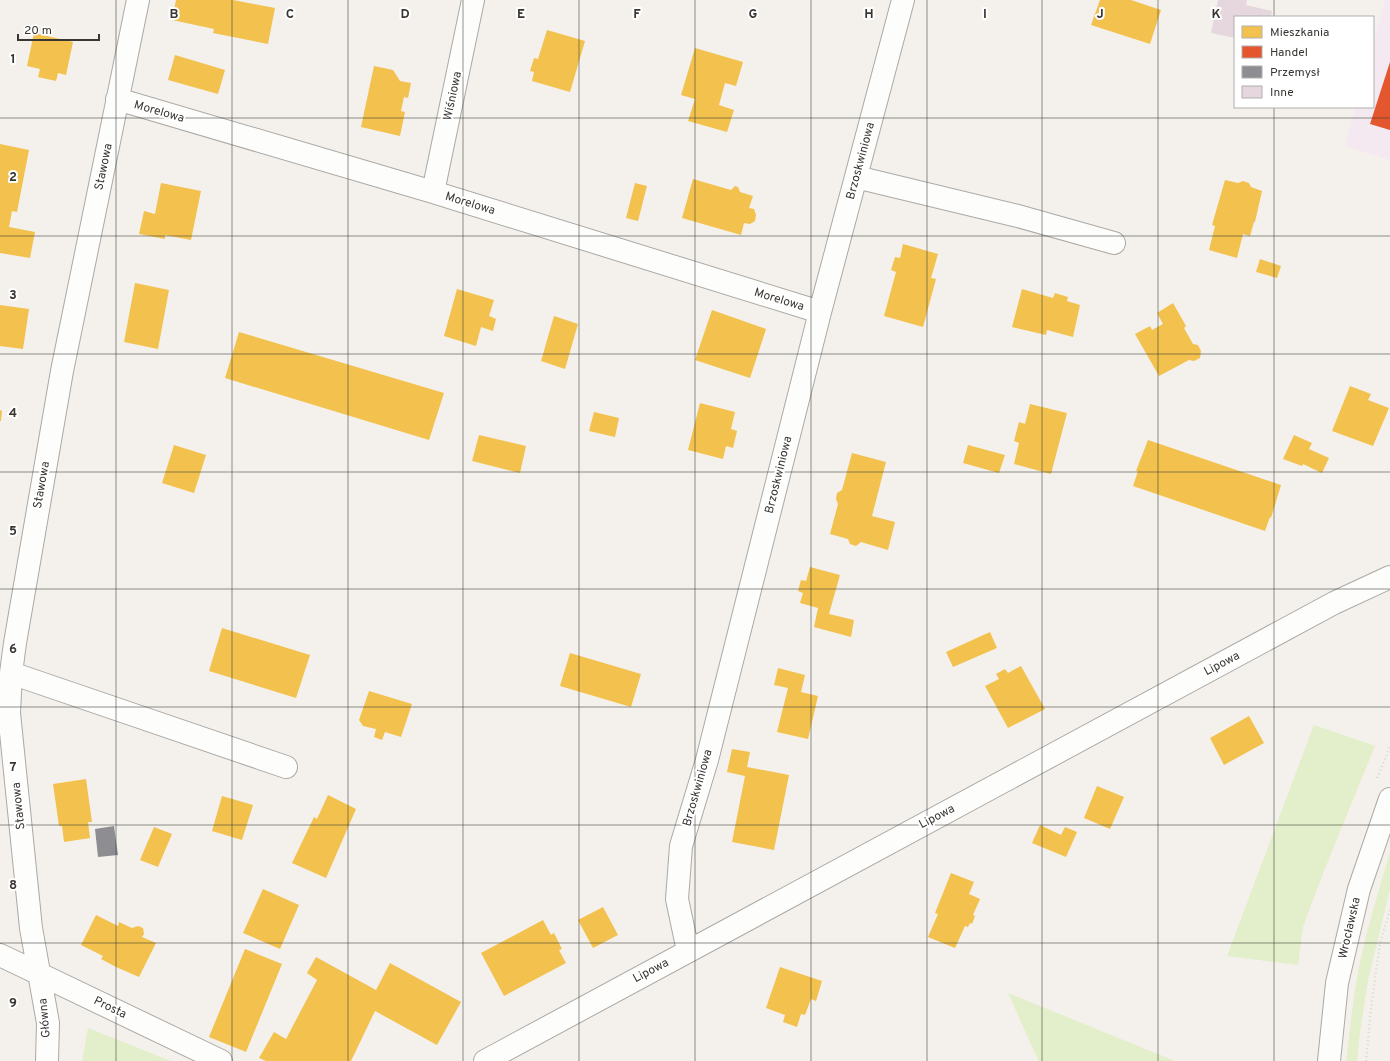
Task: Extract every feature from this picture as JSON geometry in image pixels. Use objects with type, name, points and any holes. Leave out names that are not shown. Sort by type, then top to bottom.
[{"type":"street","name":"Stawowa","points":[[40,974],[32,928],[9,713],[11,673],[14,644],[62,371],[138,0]]},
{"type":"street","name":"Wiśniowa","points":[[432,192],[473,0]]},
{"type":"street","name":"Brzoskwiniowa","points":[[688,951],[677,899],[681,846],[707,760],[820,312],[903,0]]},
{"type":"street","name":"Morelowa","points":[[118,99],[432,192],[820,312]]},
{"type":"street","points":[[856,177],[1018,216],[1114,243]]},
{"type":"street","name":"Lipowa","points":[[484,1061],[1334,604],[1390,577]]},
{"type":"street","points":[[11,673],[286,767]]},
{"type":"street","name":"Wrocławska","points":[[1329,1061],[1337,983],[1359,889],[1390,799]]},
{"type":"street","name":"Prosta","points":[[0,955],[221,1061]]},
{"type":"street","name":"Główna","points":[[40,974],[48,1023],[46,1061]]},
{"type":"path","points":[[1366,1061],[1372,1000],[1380,943],[1390,910]]},
{"type":"shaded area","points":[[1385,0],[1390,0],[1390,160],[1345,146],[1355,108],[1374,108],[1374,40]]},
{"type":"green space","points":[[1314,725],[1375,746],[1303,927],[1298,965],[1227,956]]},
{"type":"green space","points":[[1390,852],[1390,889],[1368,981],[1357,1061],[1346,1061],[1353,1002],[1362,952]]},
{"type":"green space","points":[[1008,993],[1175,1061],[1039,1061]]},
{"type":"green space","points":[[88,1028],[171,1061],[82,1061]]},
{"type":"building: Mieszkania","points":[[176,0],[233,0],[275,8],[268,44],[213,33],[214,29],[172,20]]},
{"type":"building: Mieszkania","points":[[1100,0],[1131,0],[1161,10],[1150,44],[1091,25]]},
{"type":"building: Mieszkania","points":[[547,30],[585,41],[570,92],[532,81],[534,72],[530,71],[534,58],[538,59]]},
{"type":"building: Mieszkania","points":[[34,33],[73,42],[66,75],[58,73],[56,81],[38,77],[40,69],[27,66]]},
{"type":"building: Mieszkania","points":[[695,48],[743,62],[736,86],[725,83],[719,105],[734,110],[727,132],[688,121],[695,99],[681,95]]},
{"type":"building: Mieszkania","points":[[175,55],[225,70],[218,94],[168,80]]},
{"type":"building: Mieszkania","points":[[374,66],[393,70],[400,81],[411,83],[408,98],[404,97],[401,111],[405,112],[400,136],[361,127]]},
{"type":"building: Mieszkania","points":[[0,144],[29,150],[17,212],[12,211],[9,227],[35,232],[30,258],[0,253]]},
{"type":"building: Mieszkania","points":[[693,179],[731,190],[735,186],[738,187],[740,192],[753,196],[749,208],[754,209],[756,215],[755,221],[750,224],[744,223],[741,235],[682,218]]},
{"type":"building: Mieszkania","points":[[1225,180],[1238,183],[1243,181],[1249,183],[1251,187],[1262,191],[1255,222],[1250,236],[1243,234],[1237,258],[1209,250],[1215,226],[1212,225]]},
{"type":"building: Mieszkania","points":[[161,183],[201,191],[191,240],[165,235],[165,239],[139,234],[144,211],[155,214]]},
{"type":"building: Mieszkania","points":[[635,183],[647,186],[638,221],[626,218]]},
{"type":"building: Mieszkania","points":[[903,244],[938,254],[931,278],[936,279],[923,327],[884,316],[896,272],[891,270],[895,257],[900,258]]},
{"type":"building: Mieszkania","points":[[1260,259],[1281,266],[1277,278],[1256,272]]},
{"type":"building: Mieszkania","points":[[135,283],[169,290],[158,349],[124,342]]},
{"type":"building: Mieszkania","points":[[457,289],[494,300],[489,316],[496,319],[493,331],[481,327],[476,346],[444,336]]},
{"type":"building: Mieszkania","points":[[1022,289],[1053,298],[1055,293],[1068,297],[1067,301],[1080,305],[1073,337],[1047,330],[1046,335],[1012,327]]},
{"type":"building: Mieszkania","points":[[1173,303],[1186,326],[1184,328],[1193,344],[1198,345],[1201,351],[1200,358],[1194,361],[1189,360],[1159,376],[1135,334],[1150,326],[1152,330],[1163,324],[1157,313]]},
{"type":"building: Mieszkania","points":[[0,305],[29,309],[23,349],[0,346]]},
{"type":"building: Mieszkania","points":[[712,310],[766,329],[750,378],[695,360]]},
{"type":"building: Mieszkania","points":[[554,316],[578,324],[565,369],[541,361]]},
{"type":"building: Mieszkania","points":[[239,332],[444,393],[429,440],[225,378]]},
{"type":"building: Mieszkania","points":[[1350,386],[1371,394],[1368,400],[1389,408],[1373,446],[1332,431]]},
{"type":"building: Mieszkania","points":[[700,403],[735,412],[731,429],[737,431],[733,448],[726,446],[723,459],[688,450]]},
{"type":"building: Mieszkania","points":[[1030,404],[1067,413],[1051,474],[1014,464],[1019,443],[1014,441],[1019,422],[1025,424]]},
{"type":"building: Mieszkania","points":[[0,410],[2,411],[1,421],[0,421]]},
{"type":"building: Mieszkania","points":[[594,412],[619,418],[615,437],[589,431]]},
{"type":"building: Mieszkania","points":[[479,435],[526,446],[520,473],[472,461]]},
{"type":"building: Mieszkania","points":[[1294,435],[1312,443],[1309,449],[1329,458],[1322,473],[1303,464],[1302,466],[1283,459]]},
{"type":"building: Mieszkania","points":[[1148,440],[1281,485],[1271,518],[1270,517],[1265,531],[1133,486],[1138,471],[1136,471]]},
{"type":"building: Mieszkania","points":[[174,445],[206,455],[194,493],[162,483]]},
{"type":"building: Mieszkania","points":[[968,445],[1005,455],[999,473],[963,463]]},
{"type":"building: Mieszkania","points":[[852,453],[886,462],[872,516],[895,522],[888,550],[861,542],[856,546],[850,544],[848,539],[830,534],[838,504],[836,499],[837,493],[842,490]]},
{"type":"building: Mieszkania","points":[[810,567],[840,575],[829,614],[854,620],[851,637],[814,627],[818,608],[800,603],[803,593],[798,591],[801,580],[806,581]]},
{"type":"building: Mieszkania","points":[[222,628],[310,655],[296,698],[209,671]]},
{"type":"building: Mieszkania","points":[[990,632],[997,648],[953,667],[946,652]]},
{"type":"building: Mieszkania","points":[[570,653],[641,674],[631,707],[560,686]]},
{"type":"building: Mieszkania","points":[[1021,666],[1045,709],[1008,728],[985,686],[999,679],[996,674],[1005,669],[1008,673]]},
{"type":"building: Mieszkania","points":[[778,668],[805,675],[801,692],[818,696],[808,739],[777,732],[788,688],[774,685]]},
{"type":"building: Mieszkania","points":[[369,691],[412,704],[401,737],[385,732],[382,740],[374,737],[376,729],[363,726],[359,720]]},
{"type":"building: Mieszkania","points":[[1249,716],[1264,743],[1224,765],[1210,738]]},
{"type":"building: Mieszkania","points":[[732,749],[750,752],[747,767],[789,775],[774,850],[732,842],[745,776],[727,772]]},
{"type":"building: Mieszkania","points":[[86,779],[92,822],[88,822],[90,838],[64,842],[62,826],[59,826],[53,784]]},
{"type":"building: Mieszkania","points":[[1097,786],[1124,797],[1110,829],[1084,818]]},
{"type":"building: Mieszkania","points":[[328,795],[356,809],[326,878],[292,863],[314,817],[317,819]]},
{"type":"building: Mieszkania","points":[[222,796],[253,805],[242,840],[212,831]]},
{"type":"building: Mieszkania","points":[[1040,825],[1061,835],[1065,827],[1077,832],[1066,857],[1032,843]]},
{"type":"building: Mieszkania","points":[[154,827],[172,834],[158,867],[140,860]]},
{"type":"building: Mieszkania","points":[[951,873],[974,882],[969,894],[980,899],[973,915],[975,916],[972,924],[970,923],[968,927],[965,926],[955,948],[928,937],[938,914],[935,913]]},
{"type":"building: Mieszkania","points":[[263,889],[299,905],[280,949],[243,933]]},
{"type":"building: Mieszkania","points":[[603,907],[618,935],[593,948],[578,920]]},
{"type":"building: Mieszkania","points":[[96,915],[118,926],[119,922],[132,928],[138,926],[143,928],[144,934],[142,937],[156,943],[139,977],[101,959],[103,956],[81,945]]},
{"type":"building: Mieszkania","points":[[543,920],[551,935],[554,933],[562,949],[559,950],[566,963],[504,996],[481,953]]},
{"type":"building: Mieszkania","points":[[245,949],[282,964],[246,1052],[209,1037]]},
{"type":"building: Mieszkania","points":[[316,957],[376,990],[390,963],[461,1002],[437,1045],[375,1011],[351,1061],[266,1061],[259,1058],[274,1032],[286,1039],[317,980],[307,973]]},
{"type":"building: Mieszkania","points":[[780,967],[822,981],[816,1001],[811,999],[805,1015],[801,1014],[797,1027],[783,1022],[785,1015],[766,1008]]},
{"type":"building: Handel","points":[[1390,62],[1390,130],[1370,124]]},
{"type":"building: Przemysł","points":[[114,826],[118,855],[98,857],[95,829]]},
{"type":"building: Inne","points":[[1218,0],[1247,0],[1246,5],[1272,11],[1271,16],[1234,16],[1234,38],[1211,33]]}]
